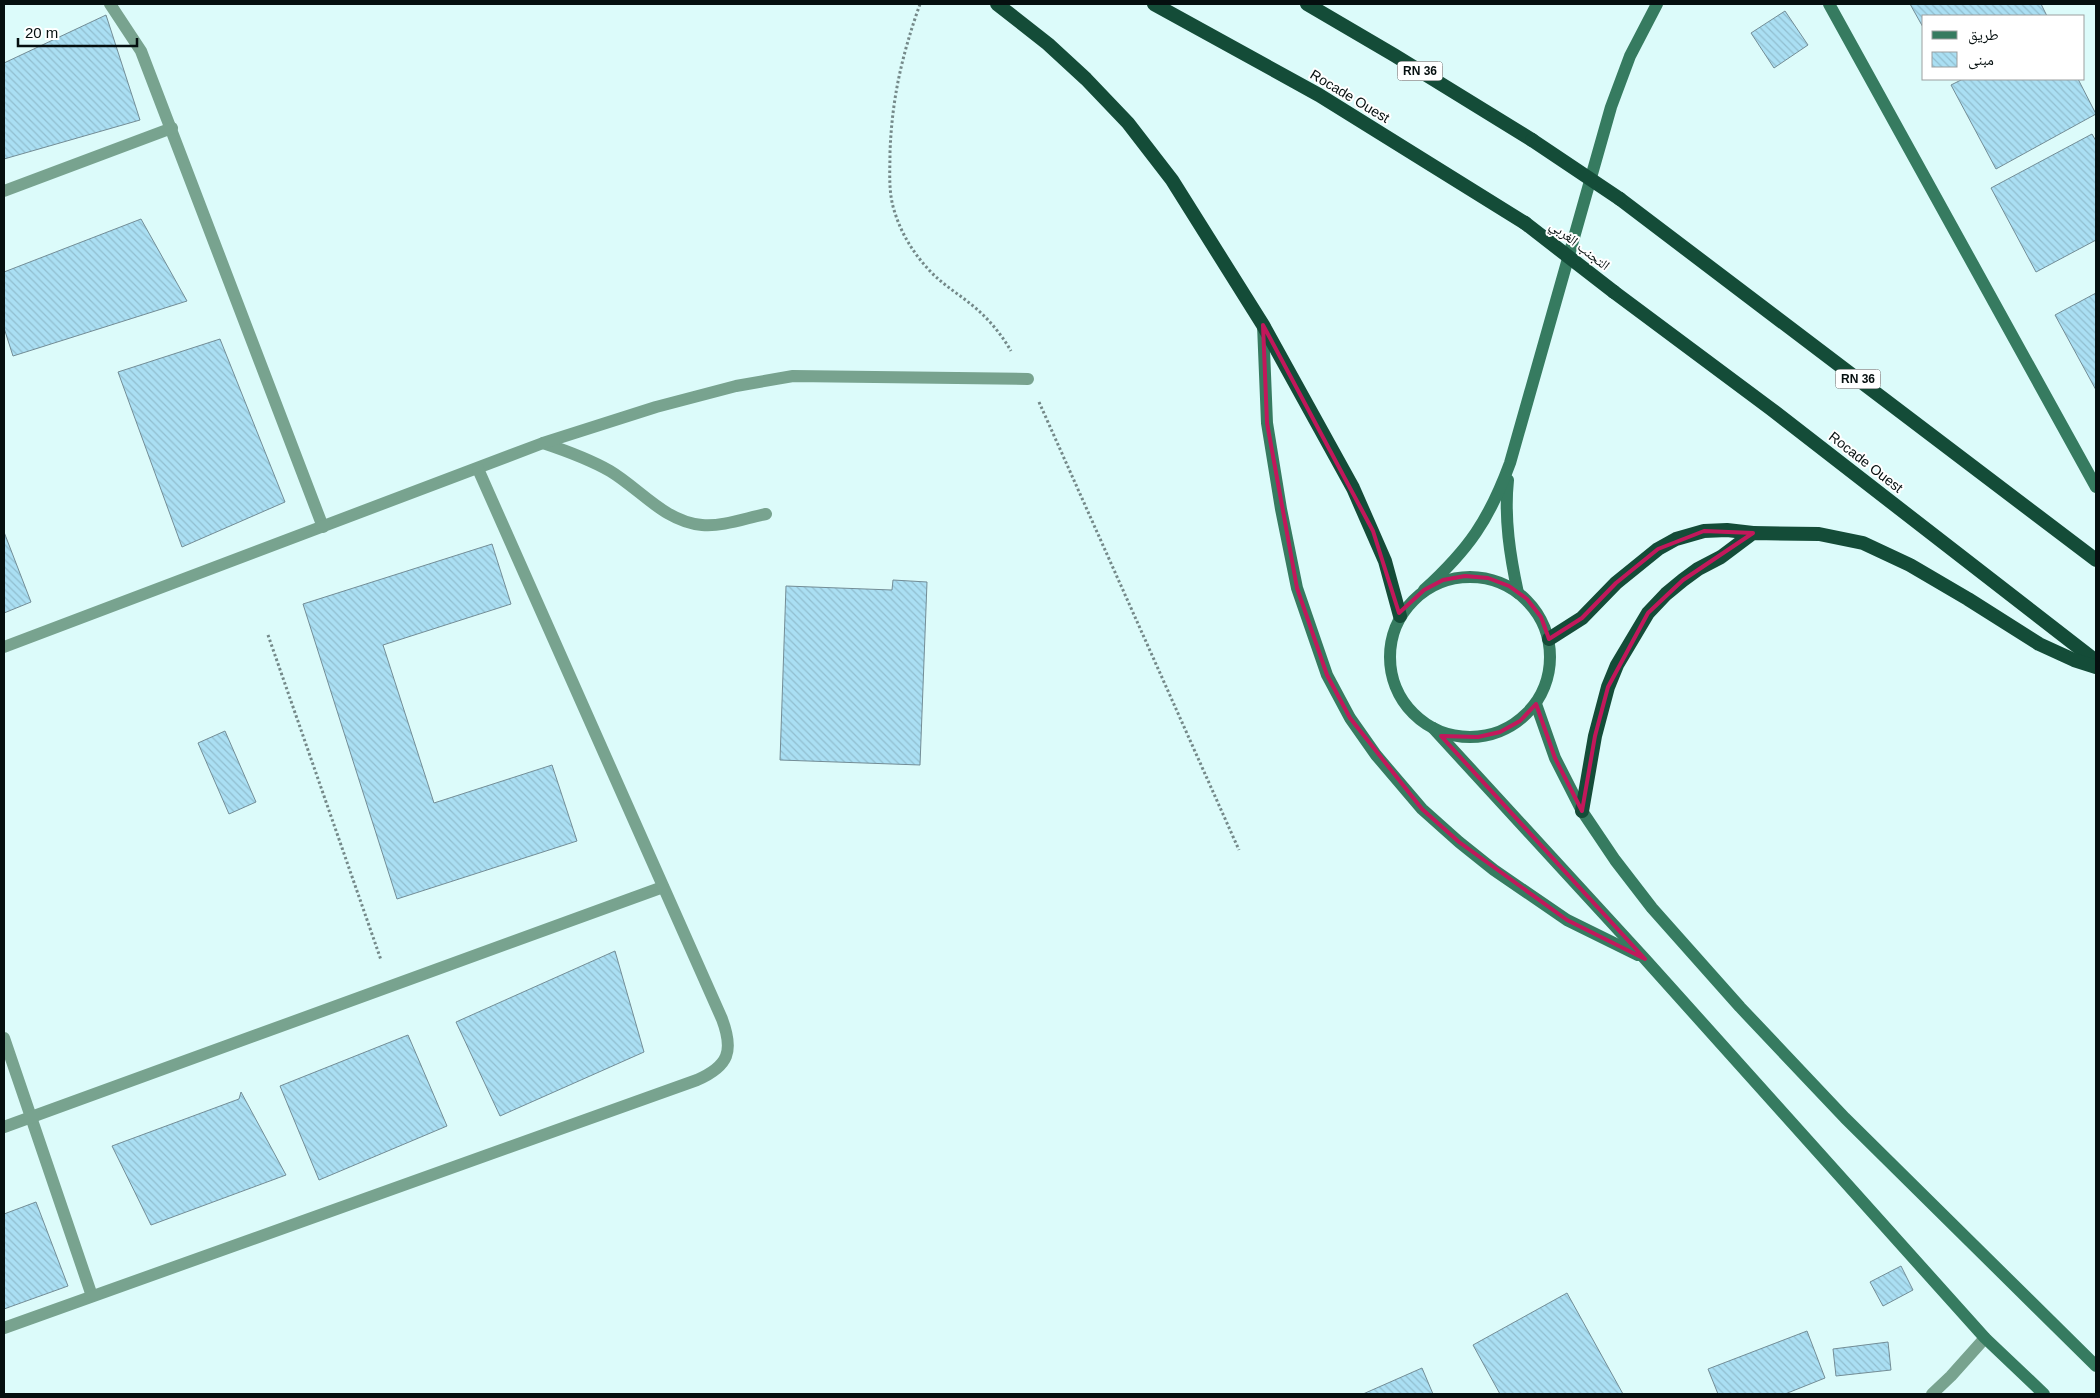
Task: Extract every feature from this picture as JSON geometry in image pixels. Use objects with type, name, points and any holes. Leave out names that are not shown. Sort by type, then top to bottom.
[{"type":"highway","points":[[997,4],[1048,44],[1086,78],[1128,122],[1172,180],[1263,325],[1353,488],[1385,561],[1400,616]]},
{"type":"highway","name":"Rocade Ouest","points":[[1154,4],[1319,95],[1525,223]]},
{"type":"highway","name":"RN 36","points":[[1307,4],[1394,54],[1532,140],[1620,199],[2096,560]]},
{"type":"highway","name":"التجنب الغربي","points":[[1525,223],[1614,292]]},
{"type":"highway","name":"Rocade Ouest","points":[[1614,292],[1779,416],[2096,661]]},
{"type":"highway","points":[[1549,638],[1582,618],[1616,583],[1658,549],[1676,539],[1704,531],[1727,530],[1753,533],[1819,534],[1863,543],[1910,565],[1968,598],[2039,644],[2074,660],[2096,667]]},
{"type":"highway","points":[[1582,811],[1594,736],[1608,687],[1617,665],[1648,613],[1666,594],[1698,568],[1721,558],[1753,533]]},
{"type":"main road","points":[[1424,590],[1444,580],[1466,576],[1488,578],[1509,586],[1527,599],[1541,617],[1549,638],[1551,661],[1547,684],[1536,704],[1520,721],[1500,732],[1478,737],[1455,736],[1434,728],[1415,716],[1402,699],[1393,679],[1390,658],[1392,636],[1400,616],[1411,602],[1468,546],[1499,492],[1510,463],[1611,107],[1630,56],[1657,4]]},
{"type":"main road","points":[[1828,4],[2096,486]]},
{"type":"main road","points":[[1263,325],[1267,423],[1281,509],[1297,588],[1327,675],[1350,718],[1376,755],[1422,809],[1459,842],[1494,870],[1567,920],[1645,959]]},
{"type":"main road","points":[[1510,463],[1507,515],[1512,567],[1518,593]]},
{"type":"main road","points":[[1536,704],[1554,758],[1582,811],[1615,860],[1652,908],[1740,1007],[1846,1118],[2096,1366]]},
{"type":"main road","points":[[1434,728],[1645,959],[1985,1338],[2044,1394]]},
{"type":"street","points":[[110,4],[141,51],[323,527]]},
{"type":"street","points":[[4,191],[172,128]]},
{"type":"street","points":[[4,647],[543,443],[656,407],[736,386],[793,376],[1028,379]]},
{"type":"street","points":[[543,443],[575,454],[606,469],[666,512],[691,523],[711,524],[766,514]]},
{"type":"street","points":[[4,1328],[715,1072],[727,1057],[729,1038],[478,469]]},
{"type":"street","points":[[4,1127],[663,887]]},
{"type":"street","points":[[4,1038],[92,1296]]},
{"type":"street","points":[[1932,1394],[1985,1338]]},
{"type":"path","points":[[920,4],[899,72],[892,112],[889,184],[894,212],[905,238],[917,256],[946,286],[986,319],[1004,339],[1028,379],[1239,850]]},
{"type":"path","points":[[268,635],[390,987]]},
{"type":"highlighted area","points":[[1263,325],[1373,531],[1399,613],[1424,590],[1443,580],[1465,576],[1488,578],[1509,586],[1527,599],[1541,617],[1549,639],[1582,618],[1616,583],[1658,549],[1704,531],[1753,533],[1683,580],[1648,613],[1608,687],[1595,736],[1582,811],[1555,758],[1536,704],[1520,721],[1500,732],[1478,737],[1441,736],[1645,959],[1567,920],[1459,842],[1422,809],[1350,718],[1327,675],[1297,588],[1267,423]]},
{"type":"building","points":[[1910,4],[2041,4],[2046,15],[1922,15],[1922,25]]},
{"type":"building","points":[[1785,11],[1808,45],[1774,68],[1751,33]]},
{"type":"building","points":[[106,15],[140,120],[4,159],[4,63]]},
{"type":"building","points":[[1961,80],[2079,80],[2096,114],[1996,169],[1951,85]]},
{"type":"building","points":[[2092,134],[2096,141],[2096,240],[2036,272],[1991,188]]},
{"type":"building","points":[[141,219],[187,301],[13,356],[4,328],[4,272]]},
{"type":"building","points":[[2096,293],[2096,390],[2055,315]]},
{"type":"building","points":[[220,339],[285,502],[182,547],[118,372]]},
{"type":"building","points":[[4,532],[31,602],[4,613]]},
{"type":"building","points":[[492,544],[511,604],[383,645],[434,803],[552,765],[577,841],[397,899],[303,604]]},
{"type":"building","points":[[893,580],[927,582],[920,765],[780,760],[786,586],[892,590]]},
{"type":"building","points":[[225,731],[256,802],[229,814],[198,743]]},
{"type":"building","points":[[615,951],[644,1052],[500,1116],[456,1022]]},
{"type":"building","points":[[408,1035],[447,1126],[319,1180],[280,1086]]},
{"type":"building","points":[[241,1092],[286,1175],[151,1225],[112,1146],[239,1099]]},
{"type":"building","points":[[36,1202],[68,1286],[4,1309],[4,1214]]},
{"type":"building","points":[[1901,1266],[1913,1290],[1883,1306],[1870,1282]]},
{"type":"building","points":[[1567,1293],[1623,1394],[1500,1394],[1473,1345]]},
{"type":"building","points":[[1807,1331],[1825,1378],[1785,1394],[1718,1394],[1708,1369]]},
{"type":"building","points":[[1888,1342],[1891,1370],[1836,1376],[1833,1349]]},
{"type":"building","points":[[1422,1368],[1433,1394],[1363,1394]]}]
